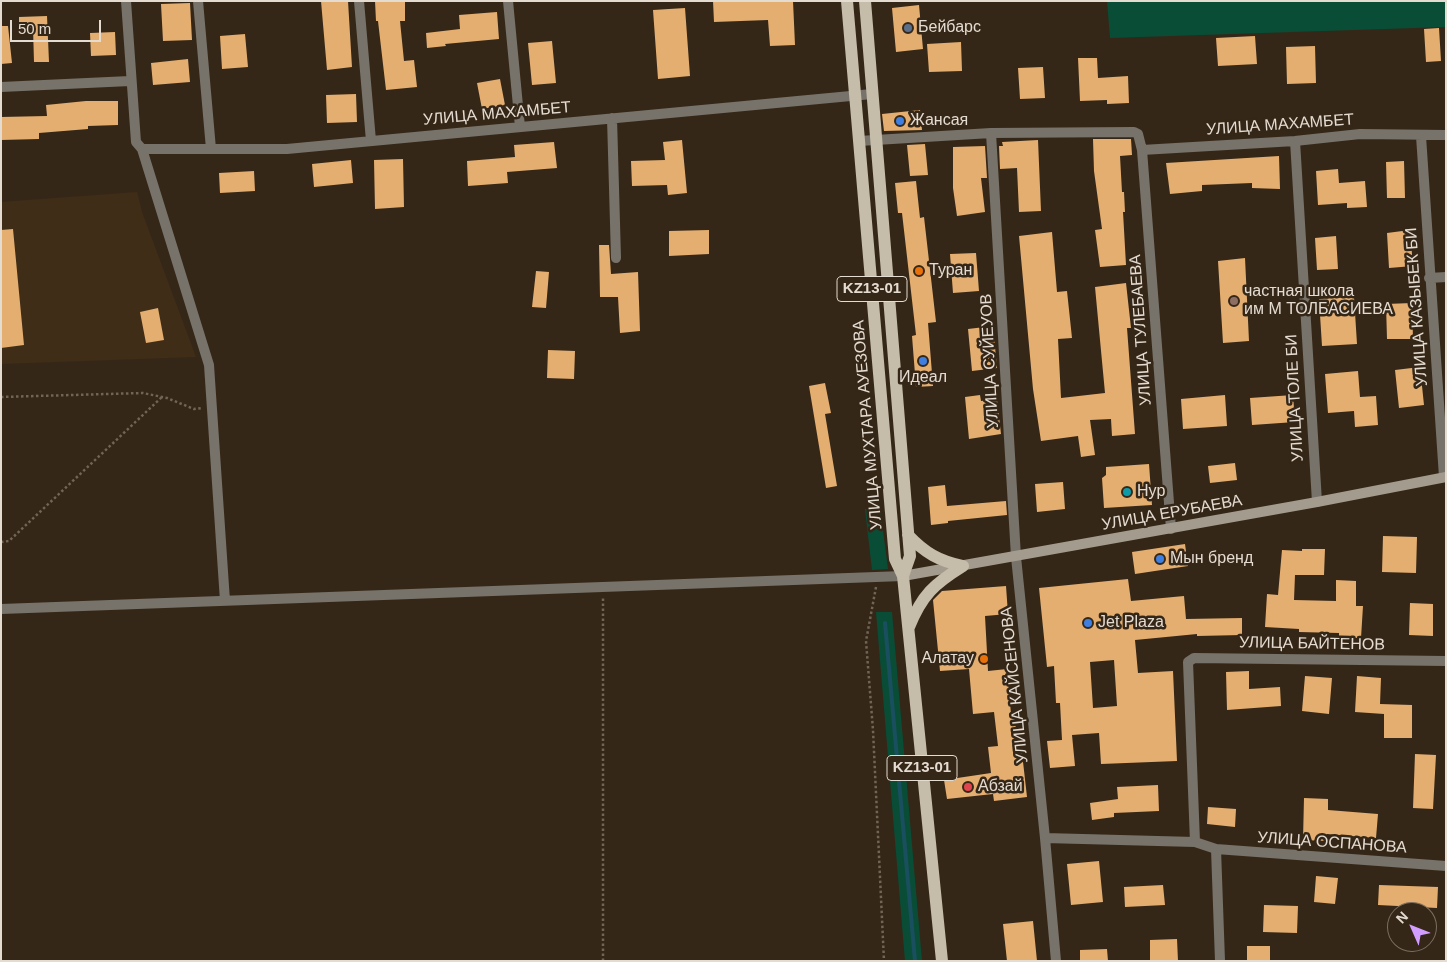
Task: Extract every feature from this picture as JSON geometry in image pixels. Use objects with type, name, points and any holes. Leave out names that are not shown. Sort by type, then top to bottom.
[{"type":"main road","name":"УЛИЦА МУХТАРА АУЕЗОВА","points":[[847,1],[895,559],[902,576],[942,961]]},
{"type":"main road","name":"УЛИЦА МУХТАРА АУЕЗОВА","points":[[865,1],[910,556],[902,576]]},
{"type":"main road","points":[[908,535],[931,556],[944,562],[963,566]]},
{"type":"main road","points":[[908,629],[923,598],[941,579],[963,566]]},
{"type":"street","points":[[126,1],[130,81],[136,142],[142,149],[209,365],[225,601]]},
{"type":"street","points":[[198,1],[211,149]]},
{"type":"street","points":[[359,1],[371,141]]},
{"type":"street","points":[[508,1],[520,127]]},
{"type":"street","points":[[1,87],[130,81]]},
{"type":"street","name":"УЛИЦА МАХАМБЕТ","points":[[142,149],[286,149],[872,94]]},
{"type":"street","points":[[612,118],[616,258]]},
{"type":"street","name":"УЛИЦА ТУЛЕБАЕВА","points":[[992,134],[1134,132],[1138,134],[1142,150],[1171,529]]},
{"type":"street","points":[[859,141],[992,134]]},
{"type":"street","name":"УЛИЦА СУЙЕУОВ","points":[[992,134],[1016,557]]},
{"type":"street","name":"УЛИЦА МАХАМБЕТ","points":[[1142,150],[1295,141],[1360,134],[1446,135]]},
{"type":"street","name":"УЛИЦА КАЗЫБЕК БИ","points":[[1421,136],[1429,278],[1445,477]]},
{"type":"street","name":"УЛИЦА ТОЛЕ БИ","points":[[1295,141],[1316,502]]},
{"type":"street","points":[[1429,278],[1446,277]]},
{"type":"street","name":"УЛИЦА ЕРУБАЕВА","points":[[902,576],[1171,529],[1445,477]]},
{"type":"street","name":"УЛИЦА КАЙСЕНОВА","points":[[1016,557],[1056,961]]},
{"type":"street","points":[[1,609],[902,576]]},
{"type":"street","name":"УЛИЦА БАЙТЕНОВ","points":[[1195,842],[1188,662],[1194,658],[1446,661]]},
{"type":"street","name":"УЛИЦА ОСПАНОВА","points":[[1045,838],[1195,842],[1216,849],[1446,866]]},
{"type":"street","points":[[1216,849],[1220,961]]},
{"type":"path","points":[[1,397],[143,393],[162,397],[194,409],[211,407]]},
{"type":"path","points":[[1,542],[10,541],[162,397]]},
{"type":"path","points":[[878,578],[866,641],[873,730],[884,961]]},
{"type":"path","points":[[603,588],[603,961]]},
{"type":"shaded area","points":[[137,192],[142,212],[196,357],[1,364],[1,202]]},
{"type":"green space","points":[[1107,1],[1446,1],[1446,27],[1110,38]]},
{"type":"green space","points":[[880,507],[888,569],[872,570],[865,509]]},
{"type":"green space","points":[[876,612],[892,612],[922,961],[905,961]]},
{"type":"building","points":[[321,1],[348,1],[352,67],[327,70]]},
{"type":"building","points":[[375,1],[405,1],[405,21],[400,21],[404,61],[414,60],[417,87],[386,90]]},
{"type":"building","points":[[713,1],[793,1],[795,45],[770,46],[768,20],[714,22]]},
{"type":"building","points":[[190,3],[192,40],[163,41],[161,4]]},
{"type":"building","name":"Бейбарс","points":[[919,5],[923,49],[896,52],[892,8]]},
{"type":"building","points":[[685,8],[690,76],[658,79],[653,10]]},
{"type":"building","points":[[497,12],[499,39],[445,44],[446,46],[427,48],[426,33],[460,29],[459,15]]},
{"type":"building","points":[[47,16],[49,62],[34,62],[33,28],[19,28],[19,17]]},
{"type":"building","points":[[1,26],[8,26],[12,63],[1,64]]},
{"type":"building","points":[[1439,28],[1441,61],[1426,62],[1424,29]]},
{"type":"building","points":[[115,32],[116,55],[91,56],[90,33]]},
{"type":"building","points":[[245,34],[248,67],[222,69],[220,36]]},
{"type":"building","points":[[1255,36],[1257,64],[1218,66],[1216,38]]},
{"type":"building","points":[[552,41],[556,83],[532,85],[528,43]]},
{"type":"building","points":[[961,42],[962,71],[929,72],[927,44]]},
{"type":"building","points":[[1315,46],[1316,83],[1287,84],[1286,47]]},
{"type":"building","points":[[1078,58],[1097,58],[1098,78],[1128,76],[1129,103],[1107,104],[1107,100],[1080,101]]},
{"type":"building","points":[[188,59],[190,82],[153,85],[151,63]]},
{"type":"building","points":[[1043,67],[1045,98],[1020,99],[1018,68]]},
{"type":"building","points":[[500,79],[505,105],[482,109],[477,83]]},
{"type":"building","points":[[356,94],[357,122],[327,123],[326,95]]},
{"type":"building","points":[[86,101],[118,101],[118,125],[88,126],[88,129],[39,133],[39,139],[1,140],[1,117],[47,116],[46,105]]},
{"type":"building","name":"Жансая","points":[[920,110],[922,130],[884,131],[882,114]]},
{"type":"building","points":[[1093,139],[1131,139],[1132,155],[1120,156],[1122,192],[1124,192],[1125,212],[1123,212],[1126,265],[1100,267],[1095,230],[1102,229],[1094,171]]},
{"type":"building","points":[[682,140],[687,193],[668,195],[667,185],[632,186],[631,161],[665,160],[663,142]]},
{"type":"building","points":[[1038,140],[1041,211],[1019,212],[1017,168],[1000,169],[999,146],[1003,146],[1002,142]]},
{"type":"building","points":[[554,142],[557,168],[507,172],[508,183],[468,186],[467,161],[515,157],[514,145]]},
{"type":"building","points":[[925,144],[928,175],[910,176],[907,145]]},
{"type":"building","points":[[985,146],[987,178],[981,178],[985,212],[957,216],[953,188],[953,147]]},
{"type":"building","points":[[1279,156],[1280,189],[1252,188],[1252,183],[1202,185],[1202,191],[1170,194],[1166,163]]},
{"type":"building","points":[[403,159],[404,207],[375,209],[374,160]]},
{"type":"building","points":[[351,160],[353,183],[314,187],[312,164]]},
{"type":"building","points":[[1404,161],[1405,198],[1387,198],[1386,162]]},
{"type":"building","points":[[1338,169],[1339,183],[1365,181],[1367,207],[1347,208],[1347,203],[1318,205],[1316,171]]},
{"type":"building","points":[[254,171],[255,191],[220,193],[219,173]]},
{"type":"building","points":[[916,181],[920,218],[924,217],[936,322],[928,323],[933,386],[916,387],[912,336],[916,335],[902,213],[898,213],[895,183]]},
{"type":"building","points":[[13,229],[24,345],[1,348],[1,230]]},
{"type":"building","points":[[709,230],[709,254],[669,256],[669,231]]},
{"type":"building","points":[[1410,230],[1413,266],[1389,268],[1387,233]]},
{"type":"building","points":[[1052,232],[1057,292],[1067,291],[1072,338],[1058,339],[1061,398],[1105,393],[1095,287],[1126,283],[1131,328],[1127,328],[1135,434],[1112,436],[1111,419],[1090,420],[1095,455],[1081,457],[1078,436],[1041,441],[1033,389],[1019,236]]},
{"type":"building","points":[[1336,236],[1338,269],[1317,270],[1315,238]]},
{"type":"building","points":[[599,245],[609,245],[611,274],[638,272],[640,331],[620,333],[618,297],[600,297]]},
{"type":"building","points":[[976,253],[979,291],[953,293],[950,254]]},
{"type":"building","name":"частная школа им М ТОЛБАСИЕВА","points":[[1245,258],[1249,341],[1223,343],[1218,261]]},
{"type":"building","points":[[536,271],[549,272],[546,308],[532,307]]},
{"type":"building","points":[[1354,297],[1357,344],[1322,346],[1319,299]]},
{"type":"building","points":[[1412,303],[1413,339],[1387,339],[1386,304]]},
{"type":"building","points":[[158,308],[164,340],[146,343],[140,312]]},
{"type":"building","points":[[993,326],[997,368],[972,371],[968,329]]},
{"type":"building","points":[[548,350],[575,351],[574,379],[547,378]]},
{"type":"building","points":[[1420,367],[1424,405],[1399,408],[1395,370]]},
{"type":"building","points":[[1358,371],[1360,397],[1376,396],[1378,425],[1355,427],[1354,411],[1328,413],[1325,374]]},
{"type":"building","points":[[825,383],[831,413],[825,414],[837,486],[826,488],[809,386]]},
{"type":"building","points":[[980,395],[981,401],[997,399],[1001,434],[969,439],[965,397]]},
{"type":"building","points":[[1225,395],[1227,426],[1183,429],[1181,399]]},
{"type":"building","points":[[1293,395],[1295,422],[1252,425],[1250,398]]},
{"type":"building","points":[[1235,463],[1237,480],[1210,483],[1208,466]]},
{"type":"building","name":"Нур","points":[[1149,464],[1152,505],[1104,508],[1102,478],[1106,475],[1106,467]]},
{"type":"building","points":[[1063,482],[1065,509],[1037,512],[1035,484]]},
{"type":"building","points":[[945,485],[947,506],[1006,501],[1007,515],[948,521],[948,523],[931,525],[928,487]]},
{"type":"building","points":[[1383,536],[1417,537],[1416,573],[1382,572]]},
{"type":"building","name":"Мын бренд","points":[[1185,544],[1188,566],[1135,574],[1132,552]]},
{"type":"building","points":[[1302,549],[1325,549],[1324,575],[1295,575],[1294,600],[1336,601],[1336,580],[1356,581],[1356,606],[1363,606],[1361,638],[1339,638],[1339,633],[1299,632],[1299,629],[1265,627],[1267,594],[1278,595],[1282,550],[1302,551]]},
{"type":"building","points":[[1128,579],[1131,601],[1184,596],[1186,619],[1242,618],[1242,635],[1197,636],[1197,634],[1135,640],[1138,673],[1173,671],[1177,761],[1101,764],[1099,733],[1072,735],[1075,766],[1050,768],[1047,741],[1062,740],[1060,703],[1056,703],[1054,666],[1047,667],[1039,588]],"holes":[[[1114,660],[1117,706],[1093,708],[1090,662]]]},
{"type":"building","points":[[1006,586],[1008,614],[985,616],[988,671],[1007,669],[1011,714],[1014,714],[1018,744],[1021,744],[1027,797],[994,801],[993,794],[947,799],[944,780],[991,773],[988,747],[998,746],[994,712],[973,714],[969,669],[940,671],[933,600],[942,591]]},
{"type":"building","points":[[1410,603],[1433,604],[1433,636],[1409,635]]},
{"type":"building","points":[[1249,671],[1249,689],[1280,687],[1281,706],[1227,710],[1226,672]]},
{"type":"building","points":[[1305,676],[1332,678],[1329,714],[1302,711]]},
{"type":"building","points":[[1357,676],[1381,678],[1380,704],[1412,705],[1412,738],[1384,738],[1384,714],[1355,712]]},
{"type":"building","points":[[1415,754],[1436,755],[1433,809],[1413,808]]},
{"type":"building","points":[[1158,785],[1159,811],[1114,813],[1114,817],[1092,820],[1090,803],[1118,799],[1117,787]]},
{"type":"building","points":[[1304,798],[1328,799],[1328,810],[1378,814],[1376,838],[1327,834],[1327,841],[1303,840]]},
{"type":"building","points":[[1208,807],[1236,809],[1235,827],[1207,824]]},
{"type":"building","points":[[1099,861],[1103,902],[1071,905],[1067,864]]},
{"type":"building","points":[[1316,876],[1338,878],[1335,904],[1314,902]]},
{"type":"building","points":[[1163,885],[1165,905],[1125,907],[1124,887]]},
{"type":"building","points":[[1379,885],[1438,887],[1437,908],[1437,902],[1387,902],[1387,905],[1378,905]]},
{"type":"building","points":[[1264,905],[1298,906],[1297,933],[1263,932]]},
{"type":"building","points":[[1033,921],[1037,961],[1007,961],[1003,924]]},
{"type":"building","points":[[1177,939],[1178,961],[1150,961],[1150,940]]},
{"type":"building","points":[[1247,946],[1270,946],[1270,961],[1247,961]]},
{"type":"building","points":[[1107,949],[1108,961],[1080,961],[1080,950]]},
{"type":"waterway","points":[[885,623],[915,961]]},
{"type":"place","name":"Бейбарс","points":[[908,28]]},
{"type":"place","name":"Жансая","points":[[900,121]]},
{"type":"place","name":"Туран","points":[[919,271]]},
{"type":"place","name":"частная школа им М ТОЛБАСИЕВА","points":[[1234,301]]},
{"type":"place","name":"Идеал","points":[[923,361]]},
{"type":"place","name":"Нур","points":[[1127,492]]},
{"type":"place","name":"Мын бренд","points":[[1160,559]]},
{"type":"place","name":"Jet Plaza","points":[[1088,623]]},
{"type":"place","name":"Алатау","points":[[984,659]]},
{"type":"place","name":"Абзай","points":[[968,787]]}]
